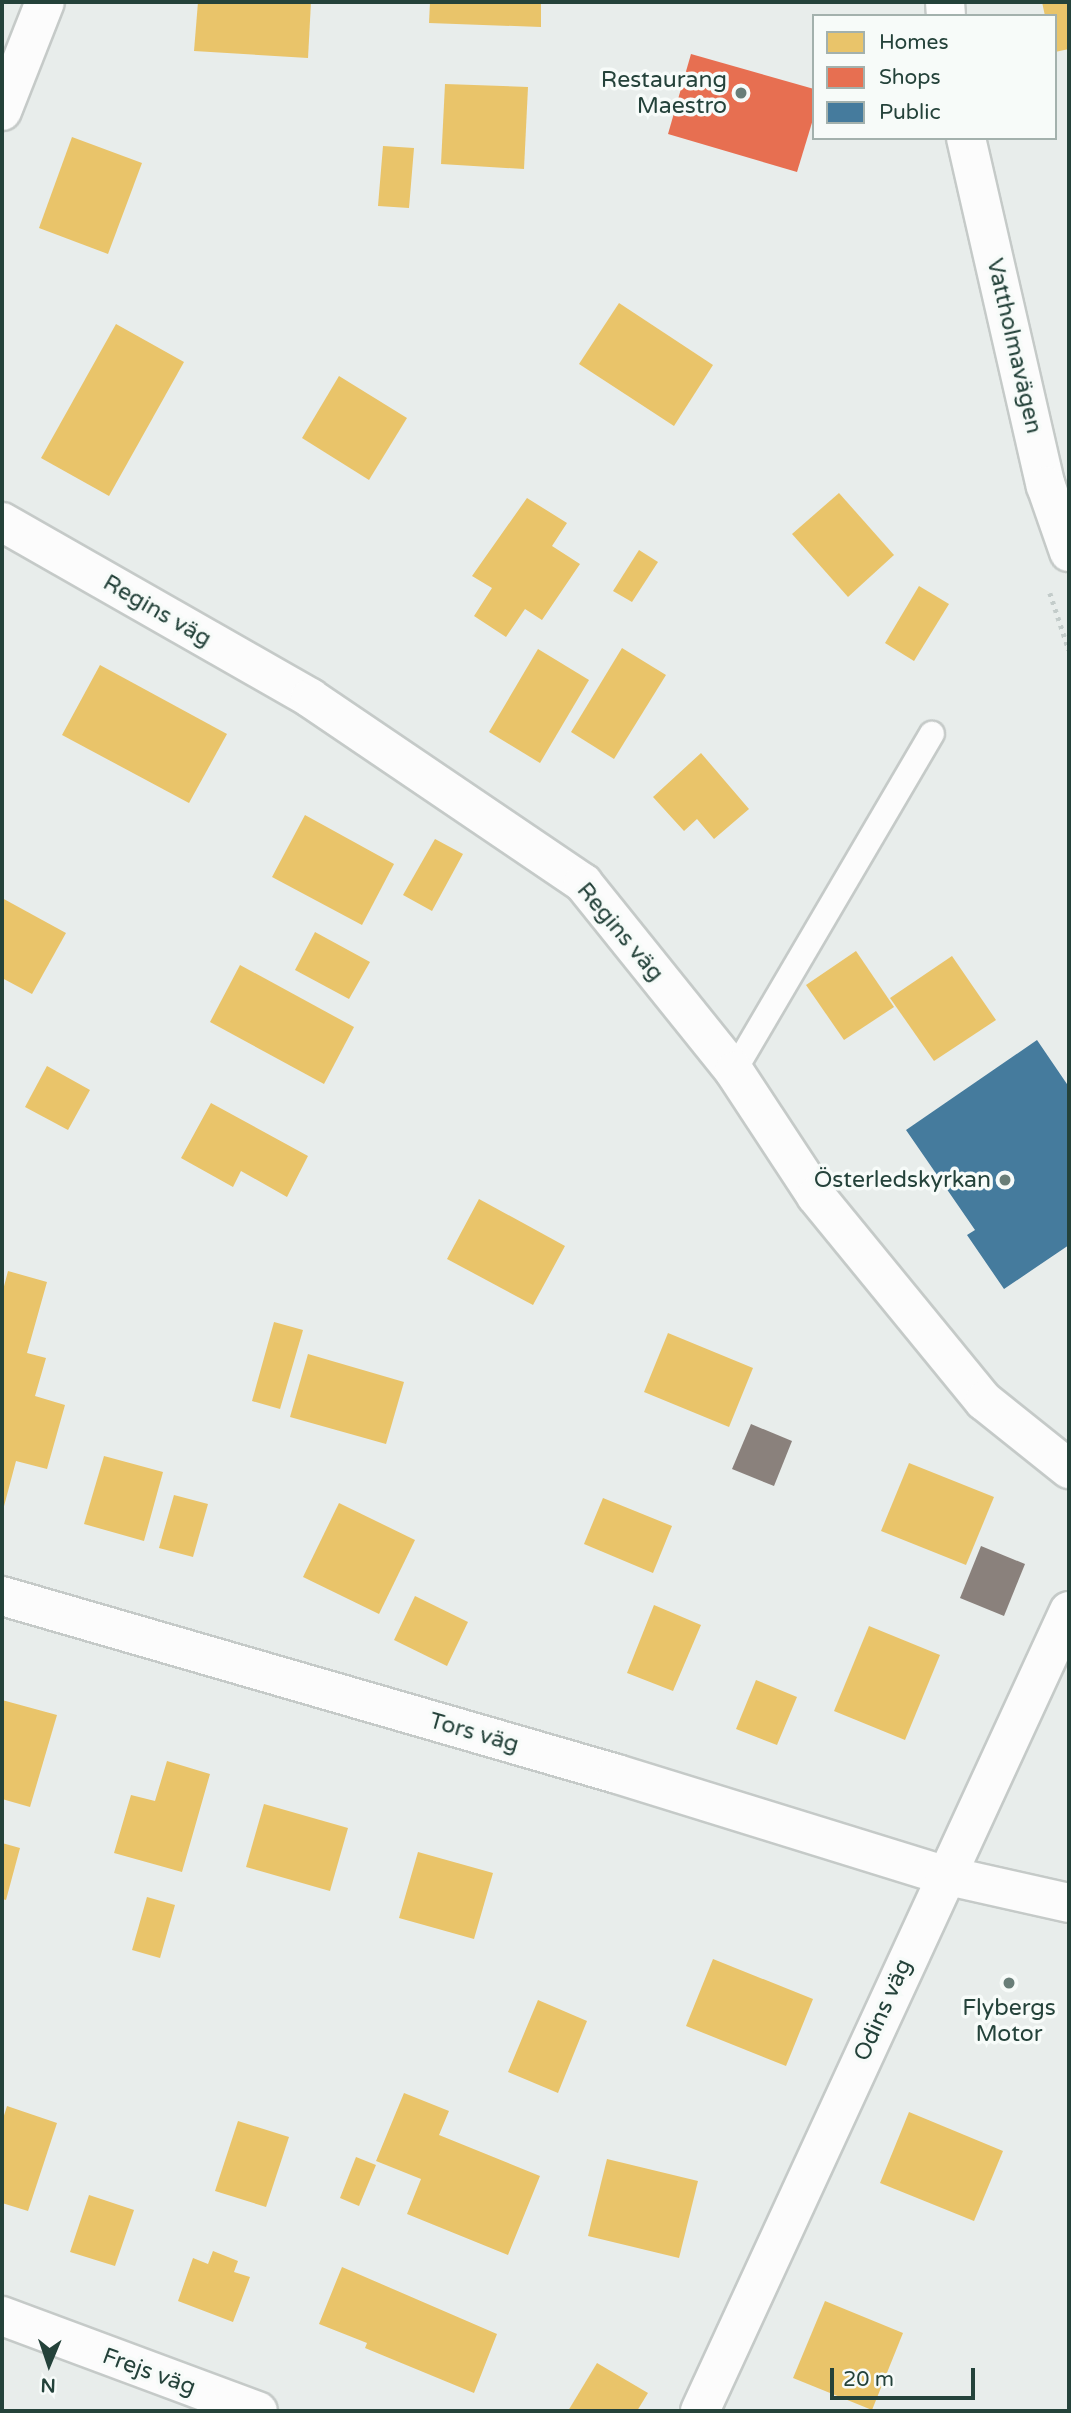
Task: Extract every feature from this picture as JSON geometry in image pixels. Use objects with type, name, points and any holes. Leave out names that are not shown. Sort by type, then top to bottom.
[{"type":"street","points":[[2,111],[45,2]]},
{"type":"street","name":"Vattholmavägen","points":[[966,140],[1046,486],[1069,552]]},
{"type":"street","name":"Regins väg","points":[[2,522],[310,698],[583,883],[734,1072],[816,1196],[984,1401],[1069,1469]]},
{"type":"street","name":"Tors väg","points":[[2,1596],[617,1774],[944,1875],[1069,1903]]},
{"type":"street","name":"Odins väg","points":[[700,2411],[944,1875],[1069,1611]]},
{"type":"street","name":"Frejs väg","points":[[2,2316],[258,2411]]},
{"type":"lane","points":[[734,1072],[932,734]]},
{"type":"building: Homes","points":[[198,2],[311,2],[308,58],[194,51]]},
{"type":"building: Homes","points":[[430,2],[541,2],[541,27],[429,23]]},
{"type":"building: Homes","points":[[1042,2],[1069,2],[1069,49],[1057,52],[1057,14],[1045,14]]},
{"type":"building: Homes","points":[[445,84],[528,87],[524,169],[441,164]]},
{"type":"building: Homes","points":[[72,137],[142,163],[108,254],[39,228]]},
{"type":"building: Homes","points":[[383,146],[414,148],[409,208],[378,206]]},
{"type":"building: Homes","points":[[619,303],[713,365],[674,426],[579,364]]},
{"type":"building: Homes","points":[[116,324],[184,362],[109,496],[41,458]]},
{"type":"building: Homes","points":[[339,376],[407,418],[369,480],[302,438]]},
{"type":"building: Homes","points":[[839,493],[894,555],[848,597],[792,534]]},
{"type":"building: Homes","points":[[527,498],[567,523],[552,546],[580,564],[542,620],[525,609],[506,637],[474,616],[492,588],[472,576]]},
{"type":"building: Homes","points":[[639,550],[658,562],[632,602],[613,591]]},
{"type":"building: Homes","points":[[919,586],[949,604],[914,661],[885,643]]},
{"type":"building: Homes","points":[[622,648],[666,675],[614,759],[571,732]]},
{"type":"building: Homes","points":[[538,649],[589,680],[540,763],[489,732]]},
{"type":"building: Homes","points":[[100,665],[227,734],[189,803],[62,735]]},
{"type":"building: Homes","points":[[701,753],[749,809],[714,839],[697,819],[684,831],[653,797]]},
{"type":"building: Homes","points":[[305,815],[394,864],[362,925],[272,877]]},
{"type":"building: Homes","points":[[435,839],[463,854],[432,911],[403,895]]},
{"type":"building: Homes","points":[[2,898],[66,933],[32,994],[2,978]]},
{"type":"building: Homes","points":[[315,932],[370,962],[349,999],[295,970]]},
{"type":"building: Homes","points":[[856,951],[894,1007],[844,1040],[806,985]]},
{"type":"building: Homes","points":[[952,956],[996,1020],[934,1061],[890,998]]},
{"type":"building: Homes","points":[[240,965],[354,1027],[324,1084],[210,1022]]},
{"type":"building: Homes","points":[[47,1066],[90,1090],[68,1130],[25,1107]]},
{"type":"building: Homes","points":[[211,1103],[308,1156],[287,1197],[241,1171],[233,1187],[181,1158]]},
{"type":"building: Homes","points":[[479,1199],[565,1246],[533,1305],[447,1259]]},
{"type":"building: Homes","points":[[8,1271],[47,1282],[27,1353],[46,1358],[35,1396],[65,1405],[47,1469],[16,1461],[3,1510],[2,1294]]},
{"type":"building: Homes","points":[[274,1322],[303,1330],[280,1409],[252,1401]]},
{"type":"building: Homes","points":[[668,1333],[753,1368],[729,1427],[644,1392]]},
{"type":"building: Homes","points":[[308,1354],[404,1382],[386,1444],[290,1417]]},
{"type":"building: Homes","points":[[104,1456],[163,1472],[144,1541],[84,1524]]},
{"type":"building: Homes","points":[[909,1463],[994,1497],[966,1565],[881,1531]]},
{"type":"building: Homes","points":[[174,1495],[208,1504],[193,1557],[159,1548]]},
{"type":"building: Homes","points":[[603,1498],[672,1526],[653,1573],[584,1544]]},
{"type":"building: Homes","points":[[339,1503],[415,1540],[379,1614],[303,1577]]},
{"type":"building: Homes","points":[[415,1596],[468,1622],[447,1666],[394,1640]]},
{"type":"building: Homes","points":[[654,1605],[701,1625],[673,1691],[627,1673]]},
{"type":"building: Homes","points":[[869,1626],[940,1655],[905,1740],[834,1711]]},
{"type":"building: Homes","points":[[756,1680],[797,1697],[777,1745],[736,1729]]},
{"type":"building: Homes","points":[[2,1700],[57,1715],[30,1807],[2,1799]]},
{"type":"building: Homes","points":[[167,1761],[210,1774],[182,1872],[114,1853],[131,1795],[155,1801]]},
{"type":"building: Homes","points":[[264,1804],[348,1828],[330,1891],[246,1867]]},
{"type":"building: Homes","points":[[2,1843],[20,1848],[6,1900],[2,1899]]},
{"type":"building: Homes","points":[[418,1852],[493,1873],[474,1939],[399,1918]]},
{"type":"building: Homes","points":[[147,1897],[175,1905],[160,1958],[132,1950]]},
{"type":"building: Homes","points":[[713,1959],[813,1999],[786,2066],[686,2026]]},
{"type":"building: Homes","points":[[538,2000],[587,2021],[558,2093],[508,2072]]},
{"type":"building: Homes","points":[[404,2093],[449,2111],[439,2135],[540,2176],[508,2255],[407,2214],[421,2179],[376,2161]]},
{"type":"building: Homes","points":[[7,2106],[57,2123],[28,2211],[2,2203],[2,2122]]},
{"type":"building: Homes","points":[[909,2112],[1003,2151],[974,2221],[880,2183]]},
{"type":"building: Homes","points":[[238,2121],[289,2137],[266,2207],[215,2191]]},
{"type":"building: Homes","points":[[356,2157],[376,2165],[359,2206],[340,2198]]},
{"type":"building: Homes","points":[[607,2159],[698,2181],[679,2258],[588,2236]]},
{"type":"building: Homes","points":[[89,2195],[134,2210],[115,2266],[70,2252]]},
{"type":"building: Homes","points":[[213,2251],[238,2261],[234,2272],[250,2277],[233,2322],[178,2301],[193,2258],[208,2264]]},
{"type":"building: Homes","points":[[342,2267],[497,2334],[474,2393],[365,2348],[367,2343],[319,2324]]},
{"type":"building: Homes","points":[[825,2301],[903,2333],[872,2410],[793,2378]]},
{"type":"building: Homes","points":[[597,2363],[648,2393],[637,2411],[568,2411]]},
{"type":"building: Shops","points":[[691,54],[812,88],[812,123],[797,172],[668,134]]},
{"type":"building: Public","name":"Österledskyrkan","points":[[1037,1040],[1069,1087],[1069,1245],[1004,1289],[967,1235],[975,1230],[906,1130]]},
{"type":"building: Industry","points":[[751,1424],[792,1441],[774,1486],[732,1469]]},
{"type":"building: Industry","points":[[981,1546],[1025,1564],[1004,1616],[960,1598]]},
{"type":"place","name":"Restaurang Maestro","points":[[741,93]]},
{"type":"place","name":"Österledskyrkan","points":[[1005,1180]]},
{"type":"place","name":"Flybergs Motor","points":[[1009,1983]]}]
